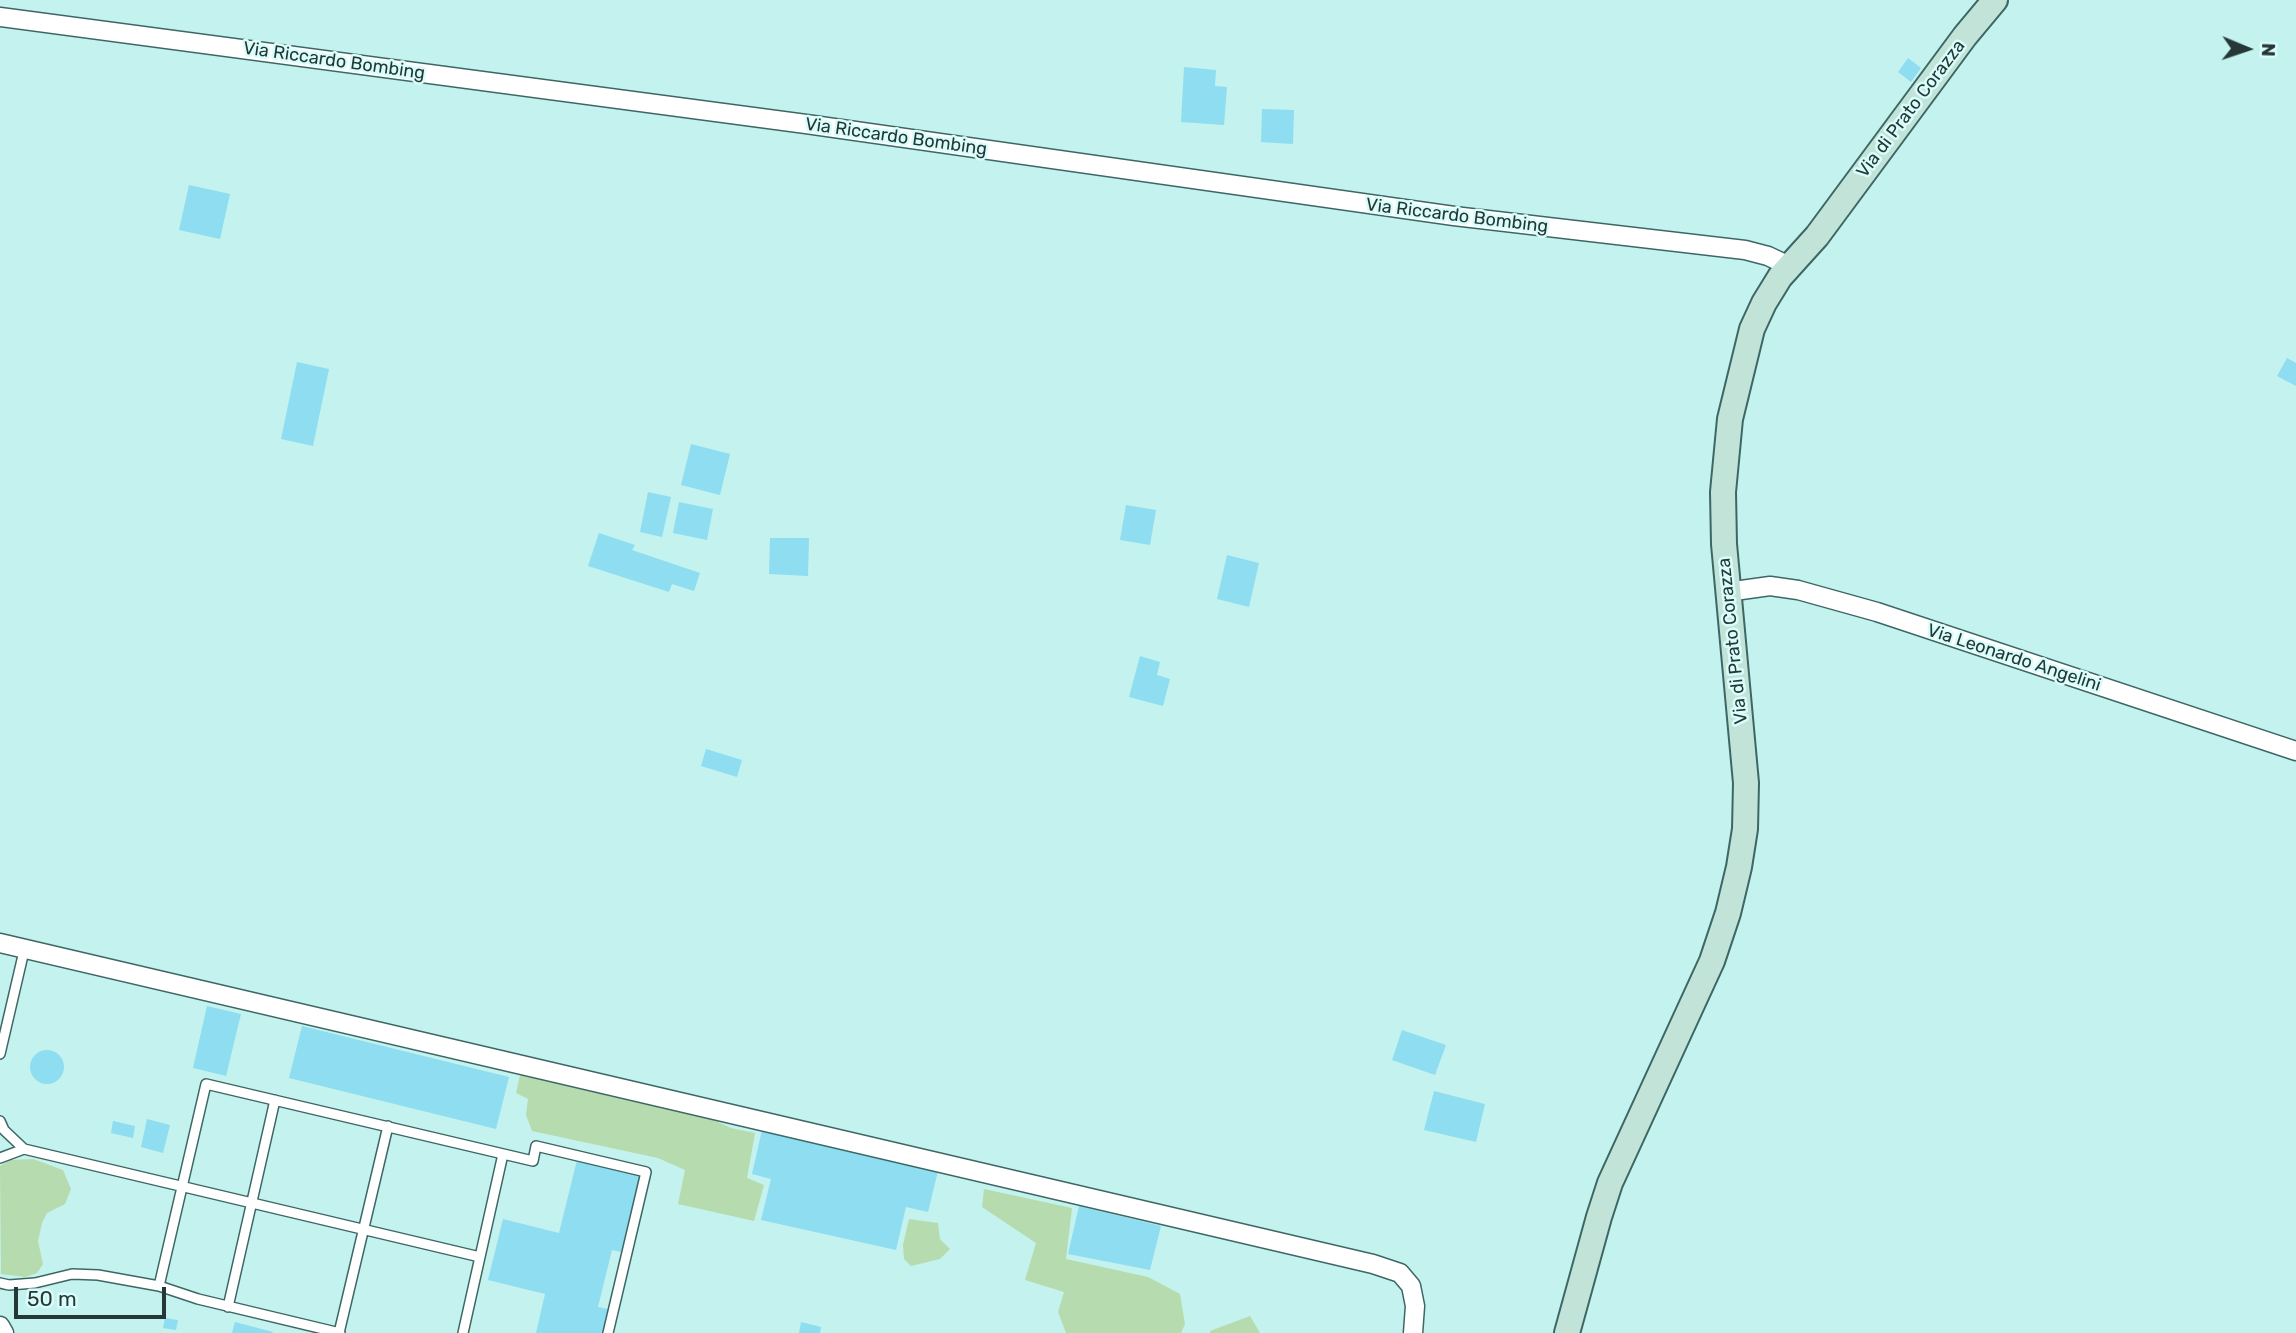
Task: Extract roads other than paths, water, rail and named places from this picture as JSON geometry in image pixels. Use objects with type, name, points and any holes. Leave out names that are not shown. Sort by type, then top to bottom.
[{"type":"street","name":"Via di Prato Corazza","points":[[1567,1333],[1610,1183],[1712,961],[1735,887],[1745,829],[1746,783],[1727,592],[1723,505],[1730,419],[1755,321],[1774,285],[1817,236],[1965,36],[1995,0]]},
{"type":"street","name":"Via Riccardo Bombing","points":[[0,17],[773,120],[1454,216],[1745,250],[1789,266]]},
{"type":"street","name":"Via Leonardo Angelini","points":[[1727,592],[1770,586],[1798,590],[1877,612],[2296,751]]},
{"type":"street","points":[[0,943],[24,951],[1373,1264],[1400,1273],[1411,1286],[1415,1307],[1413,1333]]},
{"type":"street","points":[[0,1326],[4,1333]]},
{"type":"lane","points":[[0,1054],[24,951]]},
{"type":"lane","points":[[159,1286],[206,1084],[533,1161],[536,1146],[646,1172],[608,1333]]},
{"type":"lane","points":[[228,1307],[275,1100]]},
{"type":"lane","points":[[0,1121],[4,1130],[23,1149],[480,1257]]},
{"type":"lane","points":[[0,1283],[35,1283],[72,1274],[97,1275],[159,1286],[228,1307],[340,1333],[388,1126]]},
{"type":"lane","points":[[0,1158],[23,1149]]},
{"type":"lane","points":[[463,1333],[503,1154]]}]
